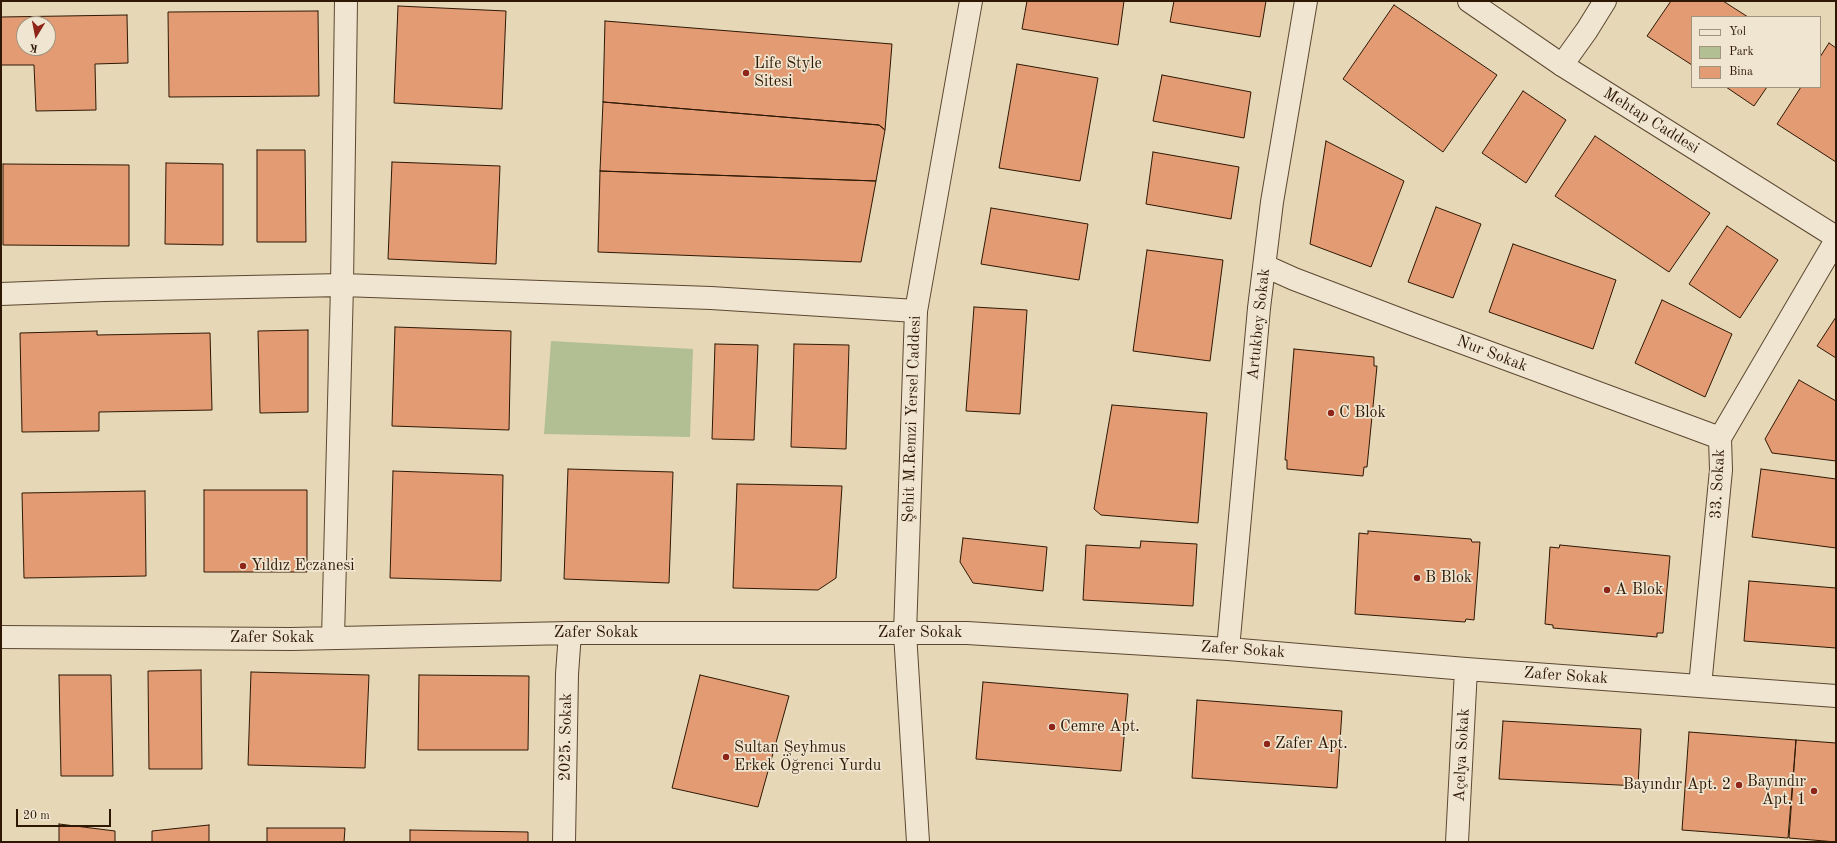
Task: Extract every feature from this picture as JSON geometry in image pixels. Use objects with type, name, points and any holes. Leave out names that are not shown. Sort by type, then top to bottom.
[{"type":"street","points":[[333,638],[342,285],[346,1]]},
{"type":"street","name":"Şehit M.Remzi Yersel Caddesi","points":[[918,842],[905,633],[916,311],[971,1]]},
{"type":"street","name":"Artukbey Sokak","points":[[1228,649],[1258,316],[1272,202],[1306,1]]},
{"type":"street","name":"Mehtap Caddesi","points":[[1469,1],[1562,65],[1836,237]]},
{"type":"street","points":[[1562,65],[1587,30],[1605,1]]},
{"type":"street","name":"33. Sokak","points":[[1700,686],[1721,470],[1720,438],[1836,240]]},
{"type":"street","name":"Nur Sokak","points":[[1265,266],[1294,279],[1420,327],[1720,438]]},
{"type":"street","points":[[1,294],[112,289],[342,285],[712,298],[916,311]]},
{"type":"street","name":"Zafer Sokak","points":[[1,636],[333,638],[570,633],[967,633],[1228,649],[1466,669],[1836,696]]},
{"type":"street","name":"2025. Sokak","points":[[564,842],[567,674],[570,633]]},
{"type":"street","name":"Açelya Sokak","points":[[1457,842],[1466,669]]},
{"type":"green space","points":[[551,341],[693,349],[690,437],[544,434]]},
{"type":"building","points":[[1027,1],[1124,1],[1118,45],[1022,29]]},
{"type":"building","points":[[1174,1],[1266,1],[1260,37],[1170,22]]},
{"type":"building","points":[[1671,1],[1723,1],[1746,16],[1691,16],[1691,64],[1647,36]]},
{"type":"building","points":[[1394,5],[1497,75],[1443,152],[1343,79]]},
{"type":"building","points":[[398,6],[506,11],[502,109],[394,103]]},
{"type":"building","points":[[318,11],[319,96],[169,97],[168,12]]},
{"type":"building","points":[[127,15],[128,63],[95,64],[96,110],[36,111],[34,65],[1,65],[1,17],[16,17],[16,56],[56,56],[56,16]]},
{"type":"building","name":"Life Style Sitesi","points":[[605,21],[892,44],[885,130],[879,125],[603,102]]},
{"type":"building","points":[[1829,43],[1836,48],[1836,162],[1777,124],[1800,88],[1821,88],[1821,55]]},
{"type":"building","points":[[1017,64],[1098,78],[1080,181],[999,168]]},
{"type":"building","points":[[1162,75],[1251,92],[1244,138],[1153,121]]},
{"type":"building","points":[[1727,88],[1766,88],[1754,106]]},
{"type":"building","points":[[1523,91],[1566,120],[1526,183],[1482,153]]},
{"type":"building","points":[[603,102],[879,125],[885,130],[876,181],[600,171]]},
{"type":"building","points":[[1595,136],[1710,213],[1669,272],[1555,196]]},
{"type":"building","points":[[1326,141],[1404,181],[1371,267],[1310,244]]},
{"type":"building","points":[[257,150],[305,150],[306,242],[257,242]]},
{"type":"building","points":[[1153,152],[1239,167],[1231,219],[1146,204]]},
{"type":"building","points":[[392,162],[500,166],[496,264],[388,259]]},
{"type":"building","points":[[166,163],[223,164],[223,245],[165,244]]},
{"type":"building","points":[[3,164],[129,165],[129,246],[3,245]]},
{"type":"building","points":[[600,171],[876,181],[861,262],[598,252]]},
{"type":"building","points":[[1436,207],[1481,224],[1453,298],[1408,282]]},
{"type":"building","points":[[991,208],[1088,224],[1079,280],[981,264]]},
{"type":"building","points":[[1727,226],[1778,260],[1740,318],[1689,284]]},
{"type":"building","points":[[1513,244],[1616,280],[1593,349],[1489,312]]},
{"type":"building","points":[[1147,250],[1223,260],[1210,361],[1133,351]]},
{"type":"building","points":[[1662,300],[1732,334],[1705,397],[1635,363]]},
{"type":"building","points":[[974,307],[1027,310],[1020,414],[966,411]]},
{"type":"building","points":[[1836,317],[1836,358],[1817,346]]},
{"type":"building","points":[[395,327],[511,331],[509,430],[392,426]]},
{"type":"building","points":[[308,330],[308,412],[260,413],[258,331]]},
{"type":"building","points":[[97,331],[97,335],[210,333],[212,410],[99,412],[99,431],[22,432],[20,333]]},
{"type":"building","points":[[715,344],[758,345],[754,440],[712,439]]},
{"type":"building","points":[[794,344],[849,345],[846,449],[791,447]]},
{"type":"building","name":"C Blok","points":[[1294,349],[1374,357],[1374,366],[1377,366],[1367,467],[1364,467],[1363,476],[1287,469],[1287,460],[1285,460]]},
{"type":"building","points":[[1799,380],[1836,401],[1836,461],[1772,453],[1765,439]]},
{"type":"building","points":[[1112,405],[1207,413],[1198,523],[1101,515],[1094,509]]},
{"type":"building","points":[[568,469],[673,472],[669,583],[564,579]]},
{"type":"building","points":[[1761,469],[1836,479],[1836,548],[1752,537]]},
{"type":"building","points":[[393,471],[503,475],[501,581],[390,578]]},
{"type":"building","points":[[737,484],[842,486],[836,578],[818,590],[733,588]]},
{"type":"building","points":[[204,490],[307,490],[307,572],[204,572]]},
{"type":"building","points":[[145,491],[146,576],[24,578],[22,493]]},
{"type":"building","name":"B Blok","points":[[1368,531],[1471,539],[1472,542],[1480,542],[1474,620],[1466,619],[1465,622],[1355,614],[1359,533],[1368,534]]},
{"type":"building","points":[[963,538],[1047,547],[1043,591],[973,583],[960,562]]},
{"type":"building","points":[[1141,541],[1197,544],[1193,606],[1083,600],[1086,545],[1140,548]]},
{"type":"building","name":"A Blok","points":[[1560,545],[1670,556],[1663,633],[1657,633],[1657,637],[1553,628],[1553,625],[1545,624],[1550,547],[1559,548]]},
{"type":"building","points":[[1749,581],[1836,588],[1836,648],[1744,641]]},
{"type":"building","points":[[201,670],[202,769],[149,769],[148,671]]},
{"type":"building","points":[[251,672],[369,675],[365,768],[248,765]]},
{"type":"building","points":[[59,675],[111,675],[113,776],[61,776]]},
{"type":"building","points":[[419,675],[529,676],[528,750],[418,750]]},
{"type":"building","name":"Sultan Şeyhmus Erkek Öğrenci Yurdu","points":[[700,675],[789,696],[758,807],[672,788]]},
{"type":"building","name":"Cemre Apt.","points":[[983,682],[1128,694],[1121,771],[976,759]]},
{"type":"building","name":"Zafer Apt.","points":[[1197,700],[1342,711],[1337,788],[1192,778]]},
{"type":"building","points":[[1503,721],[1641,729],[1638,786],[1499,779]]},
{"type":"building","name":"Bayındır Apt. 2","points":[[1689,732],[1796,740],[1788,838],[1682,830]]},
{"type":"building","name":"Bayındır Apt. 1","points":[[1796,740],[1836,743],[1836,842],[1789,838]]},
{"type":"building","points":[[59,824],[115,831],[115,842],[59,842]]},
{"type":"building","points":[[209,825],[209,842],[152,842],[152,831]]},
{"type":"building","points":[[267,828],[345,828],[344,842],[267,842]]},
{"type":"building","points":[[410,830],[528,832],[528,842],[410,842]]},
{"type":"place","name":"Life Style Sitesi","points":[[746,73]]},
{"type":"place","name":"C Blok","points":[[1331,413]]},
{"type":"place","name":"Yıldız Eczanesi","points":[[243,566]]},
{"type":"place","name":"B Blok","points":[[1417,578]]},
{"type":"place","name":"A Blok","points":[[1607,590]]},
{"type":"place","name":"Cemre Apt.","points":[[1052,727]]},
{"type":"place","name":"Zafer Apt.","points":[[1267,744]]},
{"type":"place","name":"Sultan Şeyhmus Erkek Öğrenci Yurdu","points":[[726,757]]},
{"type":"place","name":"Bayındır Apt. 2","points":[[1739,785]]},
{"type":"place","name":"Bayındır Apt. 1","points":[[1814,791]]}]
